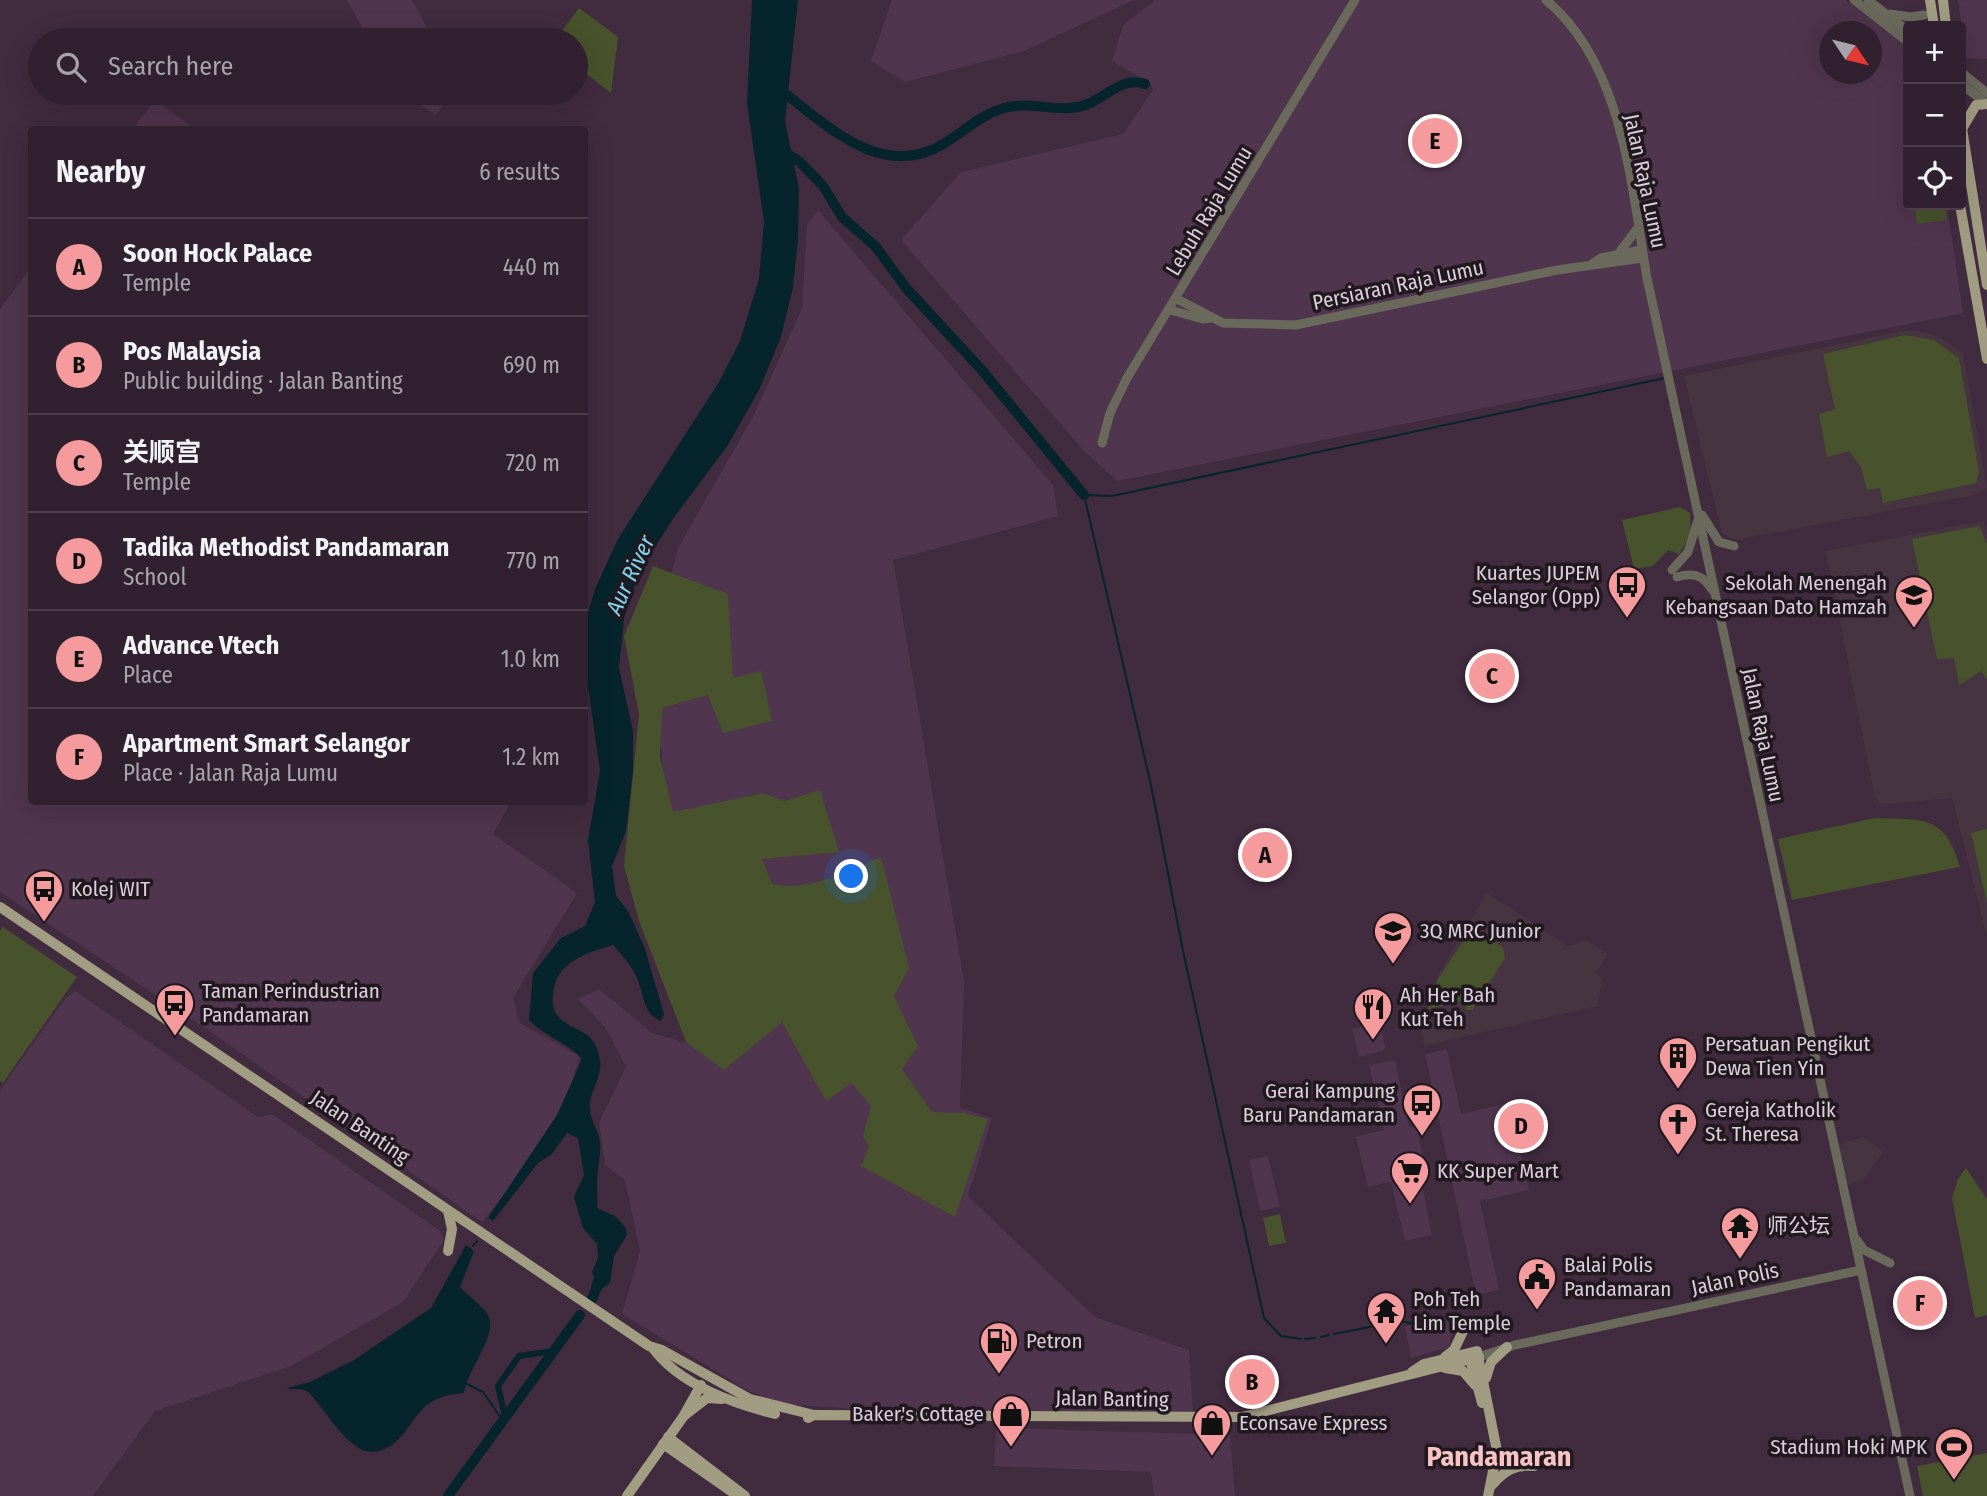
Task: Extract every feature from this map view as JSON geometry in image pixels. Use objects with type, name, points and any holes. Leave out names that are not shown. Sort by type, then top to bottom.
[{"type":"main road","points":[[1930,0],[1933,21]]},
{"type":"main road","points":[[1943,0],[1945,21]]},
{"type":"main road","points":[[1966,119],[1976,105],[1987,104]]},
{"type":"main road","points":[[1964,147],[1987,285]]},
{"type":"main road","points":[[1961,210],[1987,359]]},
{"type":"main road","name":"Jalan Banting","points":[[0,907],[703,1382]]},
{"type":"main road","points":[[448,1211],[452,1229],[448,1251]]},
{"type":"main road","points":[[1463,1331],[1454,1350],[1443,1363],[1463,1371],[1481,1387]]},
{"type":"main road","points":[[1481,1387],[1491,1362],[1507,1347]]},
{"type":"main road","points":[[1474,1355],[1496,1442],[1490,1491]]},
{"type":"main road","name":"Jalan Banting","points":[[737,1399],[784,1416],[808,1418],[814,1415],[1242,1417],[1474,1355]]},
{"type":"main road","points":[[683,1368],[690,1388],[686,1412]]},
{"type":"main road","points":[[703,1382],[737,1399]]},
{"type":"main road","points":[[703,1382],[737,1399]]},
{"type":"main road","points":[[627,1496],[686,1412],[703,1382]]},
{"type":"main road","points":[[686,1412],[707,1398],[737,1399]]},
{"type":"main road","points":[[665,1441],[738,1496]]},
{"type":"main road","points":[[665,1441],[745,1496]]},
{"type":"main road","points":[[1490,1491],[1510,1469],[1521,1465],[1534,1466]]},
{"type":"street","name":"Lebuh Raja Lumu","points":[[1102,443],[1113,404],[1355,0]]},
{"type":"street","name":"Jalan Raja Lumu","points":[[1546,0],[1588,46],[1604,78],[1910,1496]]},
{"type":"street","points":[[1853,0],[1903,38]]},
{"type":"street","points":[[1868,0],[1903,27]]},
{"type":"street","points":[[1885,13],[1911,17],[1924,15]]},
{"type":"street","points":[[1966,76],[1987,93]]},
{"type":"street","points":[[1966,88],[1987,104]]},
{"type":"street","points":[[1637,229],[1620,258],[1647,278]]},
{"type":"street","name":"Persiaran Raja Lumu","points":[[1194,313],[1231,324],[1296,324],[1642,254]]},
{"type":"street","points":[[1187,280],[1194,313]]},
{"type":"street","points":[[1177,299],[1194,313]]},
{"type":"street","points":[[1170,310],[1194,313]]},
{"type":"street","points":[[1162,323],[1194,313]]},
{"type":"street","points":[[1698,508],[1715,537],[1734,547]]},
{"type":"street","points":[[1698,508],[1698,527],[1691,547],[1674,573],[1696,575],[1706,581],[1715,595]]},
{"type":"street","points":[[1854,1236],[1864,1250],[1890,1263]]},
{"type":"street","name":"Jalan Polis","points":[[1474,1355],[1861,1270]]},
{"type":"shaded area","points":[[347,0],[412,0],[427,28],[362,28]]},
{"type":"shaded area","points":[[892,0],[1134,0],[1024,51],[905,82],[871,61]]},
{"type":"shaded area","points":[[1155,0],[1845,0],[1873,21],[1819,21],[1819,84],[1882,84],[1882,28],[1903,43],[1903,210],[1948,210],[1963,313],[1117,481],[1083,450],[901,240],[961,172],[1123,134],[1153,90],[1150,83],[1112,61],[1123,25]]},
{"type":"shaded area","points":[[1958,0],[1987,0],[1987,59],[1966,58],[1966,21],[1961,21]]},
{"type":"shaded area","points":[[151,105],[162,105],[191,126],[135,126]]},
{"type":"shaded area","points":[[421,105],[443,105],[436,115]]},
{"type":"shaded area","points":[[818,210],[1053,485],[1058,516],[893,560],[964,981],[960,1108],[992,1118],[968,1196],[1095,1317],[1189,1350],[1193,1412],[854,1409],[785,1404],[749,1391],[622,1314],[640,1251],[625,1180],[605,1165],[599,1122],[626,1067],[605,1027],[578,999],[599,989],[652,1033],[728,1055],[668,819],[651,646],[679,546],[753,417],[802,308],[807,225]]},
{"type":"shaded area","points":[[28,271],[28,805],[509,805],[493,834],[577,893],[513,998],[520,1023],[579,1056],[568,1101],[522,1172],[482,1222],[208,1030],[0,892],[0,309]]},
{"type":"shaded area","points":[[1908,330],[1935,335],[1963,353],[1987,488],[1974,495],[1735,540],[1722,534],[1684,376]]},
{"type":"shaded area","name":"Sekolah Menengah Kebangsaan Dato Hamzah","points":[[1983,521],[1987,531],[1987,937],[1952,798],[1881,804],[1875,797],[1826,551]]},
{"type":"shaded area","points":[[1487,893],[1568,946],[1586,940],[1608,954],[1596,973],[1602,978],[1598,1006],[1424,1046],[1422,1030],[1438,975]]},
{"type":"shaded area","points":[[75,991],[258,1117],[272,1114],[439,1230],[444,1240],[403,1302],[291,1366],[155,1411],[93,1496],[0,1496],[0,1090],[64,1000]]},
{"type":"shaded area","points":[[1380,1023],[1385,1047],[1383,1051],[1359,1057],[1352,1029]]},
{"type":"shaded area","points":[[1447,1049],[1461,1114],[1509,1103],[1529,1190],[1480,1201],[1499,1290],[1476,1295],[1425,1054]]},
{"type":"shaded area","points":[[1395,1060],[1409,1127],[1417,1126],[1426,1173],[1420,1175],[1432,1235],[1405,1241],[1391,1182],[1368,1187],[1356,1137],[1384,1130],[1369,1065]]},
{"type":"shaded area","points":[[1864,1137],[1883,1152],[1862,1181],[1846,1185],[1838,1144]]},
{"type":"shaded area","points":[[1268,1156],[1280,1207],[1260,1211],[1249,1160]]},
{"type":"shaded area","points":[[1456,1315],[1449,1347],[1411,1358],[1405,1326]]},
{"type":"shaded area","points":[[996,1428],[1230,1435],[1235,1496],[1154,1496],[1151,1472],[994,1466]]},
{"type":"green space","points":[[579,8],[618,37],[611,93],[588,75],[588,28],[564,28]]},
{"type":"green space","points":[[1915,210],[1946,210],[1947,220],[1917,224]]},
{"type":"green space","points":[[1905,335],[1934,340],[1959,358],[1979,472],[1976,483],[1883,503],[1880,488],[1867,490],[1861,467],[1849,451],[1827,457],[1819,414],[1835,409],[1823,354]]},
{"type":"green space","points":[[1680,507],[1690,513],[1691,534],[1679,554],[1668,550],[1653,566],[1634,569],[1622,520]]},
{"type":"green space","points":[[1979,526],[1987,544],[1987,679],[1981,671],[1959,685],[1954,658],[1937,659],[1912,539]]},
{"type":"green space","points":[[653,566],[728,594],[733,678],[761,671],[772,721],[723,733],[708,695],[662,708],[660,756],[673,812],[763,793],[784,801],[820,790],[839,852],[762,859],[772,884],[786,886],[814,883],[881,857],[909,968],[894,996],[918,1046],[902,1069],[932,1112],[965,1113],[988,1119],[955,1217],[861,1166],[869,1146],[863,1137],[871,1106],[852,1083],[826,1101],[782,1022],[724,1070],[686,1042],[639,921],[624,866],[639,714],[624,636]]},
{"type":"green space","points":[[1875,818],[1930,823],[1947,837],[1960,867],[1792,900],[1778,839]]},
{"type":"green space","points":[[1987,829],[1987,903],[1971,833]]},
{"type":"green space","points":[[3,927],[77,977],[3,1083],[0,1081],[0,931]]},
{"type":"green space","points":[[1472,928],[1503,947],[1505,958],[1472,1010],[1466,1010],[1464,1001],[1428,1009],[1438,979]]},
{"type":"green space","points":[[1966,1168],[1987,1199],[1987,1315],[1975,1318],[1952,1198],[1958,1179]]},
{"type":"green space","points":[[1280,1214],[1286,1243],[1269,1246],[1263,1218]]},
{"type":"green space","name":"Stadium Hoki MPK","points":[[1987,1453],[1987,1496],[1923,1496],[1917,1466]]},
{"type":"water","name":"Aur River","points":[[752,0],[798,0],[785,121],[799,189],[798,239],[793,287],[781,337],[759,390],[728,445],[673,519],[640,570],[624,618],[619,668],[633,731],[633,771],[626,831],[612,866],[616,896],[628,911],[644,946],[664,1014],[661,1021],[651,1014],[635,973],[613,945],[582,956],[565,967],[559,975],[553,996],[556,1014],[589,1036],[598,1050],[600,1072],[590,1109],[600,1143],[597,1208],[615,1216],[625,1227],[627,1235],[614,1256],[610,1283],[596,1293],[591,1288],[594,1277],[592,1272],[598,1258],[597,1244],[583,1228],[574,1197],[584,1175],[578,1138],[567,1133],[552,1154],[538,1163],[493,1221],[488,1218],[557,1115],[582,1059],[529,1020],[533,973],[561,938],[585,926],[595,902],[588,840],[600,771],[588,686],[588,614],[595,589],[618,539],[719,382],[740,341],[759,279],[764,222],[747,103]]},
{"type":"water","points":[[466,1245],[474,1251],[460,1287],[485,1311],[490,1323],[486,1342],[464,1393],[432,1402],[391,1445],[369,1452],[358,1448],[339,1430],[308,1392],[287,1388],[310,1382],[354,1360],[431,1308]]},
{"type":"waterway","points":[[777,87],[814,117],[855,144],[899,156],[922,154],[945,143],[980,119],[1004,108],[1078,107],[1123,85],[1137,82],[1145,84]]},
{"type":"waterway","points":[[781,150],[800,162],[823,186],[842,217],[876,247],[906,288],[981,369],[1084,495]]},
{"type":"waterway","points":[[1301,1339],[1281,1336],[1264,1318],[1183,951],[1151,785],[1084,495],[1112,496],[1665,378]]},
{"type":"waterway","points":[[473,1246],[477,1241]]},
{"type":"waterway","points":[[592,1299],[600,1280]]},
{"type":"waterway","points":[[448,1496],[580,1315]]},
{"type":"waterway","points":[[1334,1334],[1400,1321],[1414,1324]]},
{"type":"waterway","points":[[1321,1337],[1329,1335]]},
{"type":"waterway","points":[[1305,1339],[1315,1338]]},
{"type":"waterway","points":[[505,1417],[498,1386],[519,1356],[553,1351]]},
{"type":"waterway","points":[[465,1383],[483,1392],[503,1421]]},
{"type":"place","name":"Advance Vtech","points":[[1435,141]]},
{"type":"place","name":"Kuartes JUPEM Selangor (Opp)","points":[[1627,619]]},
{"type":"place","name":"Sekolah Menengah Kebangsaan Dato Hamzah","points":[[1914,629]]},
{"type":"place","name":"关顺宫","points":[[1492,676]]},
{"type":"place","name":"Soon Hock Palace","points":[[1265,855]]},
{"type":"place","name":"Kolej WIT","points":[[44,923]]},
{"type":"place","name":"3Q MRC Junior","points":[[1393,965]]},
{"type":"place","name":"Taman Perindustrian Pandamaran","points":[[175,1037]]},
{"type":"place","name":"Ah Her Bah Kut Teh","points":[[1373,1041]]},
{"type":"place","name":"Persatuan Pengikut Dewa Tien Yin","points":[[1678,1090]]},
{"type":"place","name":"Tadika Methodist Pandamaran","points":[[1521,1126]]},
{"type":"place","name":"Gerai Kampung Baru Pandamaran","points":[[1422,1137]]},
{"type":"place","name":"Gereja Katholik St. Theresa","points":[[1678,1156]]},
{"type":"place","name":"KK Super Mart","points":[[1410,1205]]},
{"type":"place","name":"师公坛","points":[[1740,1260]]},
{"type":"place","name":"Apartment Smart Selangor","points":[[1920,1303]]},
{"type":"place","name":"Balai Polis Pandamaran","points":[[1537,1311]]},
{"type":"place","name":"Poh Teh Lim Temple","points":[[1386,1345]]},
{"type":"place","name":"Petron","points":[[999,1375]]},
{"type":"place","name":"Pos Malaysia","points":[[1252,1382]]},
{"type":"place","name":"Baker's Cottage","points":[[1011,1448]]},
{"type":"place","name":"Econsave Express","points":[[1212,1457]]},
{"type":"place","name":"Stadium Hoki MPK","points":[[1954,1481]]},
{"type":"district","name":"Pandamaran","points":[[1499,1456]]}]
